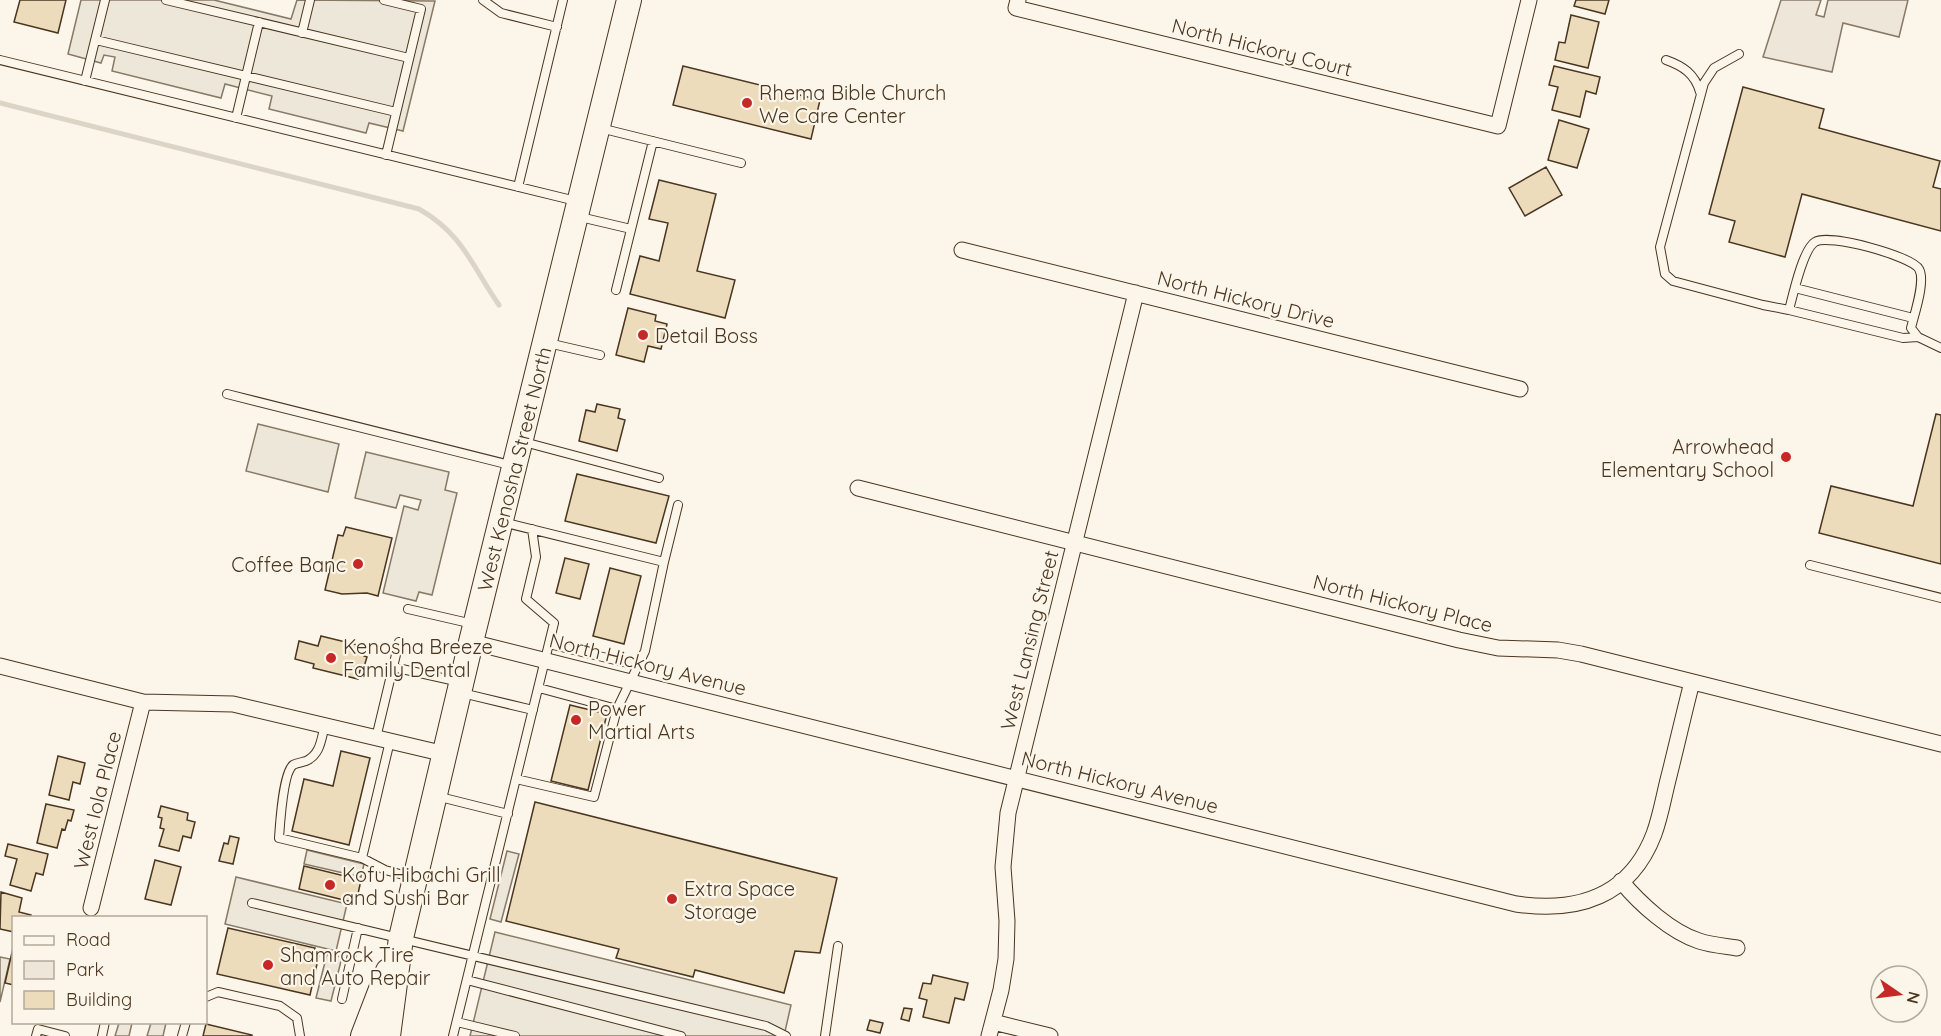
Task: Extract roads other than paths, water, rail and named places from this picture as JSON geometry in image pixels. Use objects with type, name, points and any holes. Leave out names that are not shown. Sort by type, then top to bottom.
[{"type":"main road","name":"West Kenosha Street North","points":[[388,1036],[401,938],[473,634],[629,0]]},
{"type":"main road","name":"West Kenosha Street North","points":[[363,1036],[401,938]]},
{"type":"street","name":"North Hickory Court","points":[[1017,4],[1498,126],[1529,0]]},
{"type":"street","name":"North Hickory Drive","points":[[962,250],[1520,389]]},
{"type":"street","name":"West Lansing Street","points":[[991,1029],[1003,982],[1006,959],[1007,921],[1003,881],[1005,830],[1136,293]]},
{"type":"street","name":"North Hickory Place","points":[[858,488],[1474,643],[1512,649],[1568,651],[1941,744]]},
{"type":"street","name":"North Hickory Avenue","points":[[473,634],[545,660],[1516,904],[1547,908],[1578,905],[1601,896],[1622,881],[1638,862],[1654,834],[1692,682]]},
{"type":"street","points":[[0,666],[143,702],[233,704],[445,754]]},
{"type":"street","name":"West Iola Place","points":[[91,908],[143,702]]},
{"type":"street","points":[[1622,881],[1645,906],[1684,934],[1702,942],[1737,948]]},
{"type":"street","points":[[991,1029],[1050,1036]]},
{"type":"lane","points":[[86,81],[105,0]]},
{"type":"lane","points":[[166,0],[190,3],[302,33],[409,58]]},
{"type":"lane","points":[[302,33],[310,0]]},
{"type":"lane","points":[[384,0],[421,9],[386,155]]},
{"type":"lane","points":[[483,0],[501,13],[557,27]]},
{"type":"lane","points":[[518,187],[563,0]]},
{"type":"lane","points":[[236,118],[260,22]]},
{"type":"lane","points":[[96,40],[396,112]]},
{"type":"lane","points":[[1739,54],[1714,68],[1704,83],[1660,247],[1665,274],[1673,281],[1763,305],[1903,338],[1918,337]]},
{"type":"lane","points":[[0,60],[518,187],[631,229]]},
{"type":"lane","points":[[1666,60],[1682,66],[1689,72],[1698,84],[1701,93]]},
{"type":"lane","points":[[598,128],[741,162]]},
{"type":"lane","points":[[616,290],[653,141]]},
{"type":"lane","points":[[1789,310],[1807,251],[1815,242],[1823,239],[1840,240],[1910,261],[1919,269],[1922,280],[1911,328],[1918,337],[1941,348]]},
{"type":"lane","points":[[1795,288],[1913,318]]},
{"type":"lane","points":[[545,342],[600,355]]},
{"type":"lane","points":[[227,394],[514,466]]},
{"type":"lane","points":[[520,441],[659,478]]},
{"type":"lane","points":[[516,779],[594,797],[617,708],[640,666],[645,651],[678,505]]},
{"type":"lane","points":[[501,521],[664,562]]},
{"type":"lane","points":[[453,1036],[554,623],[526,599],[536,557],[532,529]]},
{"type":"lane","points":[[1810,565],[1941,598]]},
{"type":"lane","points":[[408,609],[473,634]]},
{"type":"lane","points":[[362,858],[399,642]]},
{"type":"lane","points":[[549,644],[640,666]]},
{"type":"lane","points":[[393,667],[533,710]]},
{"type":"lane","points":[[539,688],[617,708]]},
{"type":"lane","points":[[325,725],[318,751],[312,758],[293,765],[289,771],[284,789],[279,838],[362,858],[385,870],[415,878]]},
{"type":"lane","points":[[435,796],[507,814]]},
{"type":"lane","points":[[252,903],[766,1026],[786,1036]]},
{"type":"lane","points":[[342,999],[358,928]]},
{"type":"lane","points":[[825,1036],[838,946]]},
{"type":"lane","points":[[467,980],[681,1036]]},
{"type":"lane","points":[[207,997],[218,992],[280,1006],[297,1018],[300,1036]]},
{"type":"lane","points":[[457,1022],[515,1036]]},
{"type":"lane","points":[[36,1036],[38,1029],[65,1036]]},
{"type":"waterway","points":[[0,103],[419,209],[457,240],[499,305]]},
{"type":"place","name":"Rhema Bible Church We Care Center","points":[[747,103]]},
{"type":"place","name":"Detail Boss","points":[[643,335]]},
{"type":"place","name":"Arrowhead Elementary School","points":[[1786,457]]},
{"type":"place","name":"Coffee Banc","points":[[358,564]]},
{"type":"place","name":"Kenosha Breeze Family Dental","points":[[331,658]]},
{"type":"place","name":"Power Martial Arts","points":[[576,720]]},
{"type":"place","name":"Kofu Hibachi Grill and Sushi Bar","points":[[330,885]]},
{"type":"place","name":"Extra Space Storage","points":[[672,899]]},
{"type":"place","name":"Shamrock Tire and Auto Repair","points":[[268,965]]}]
